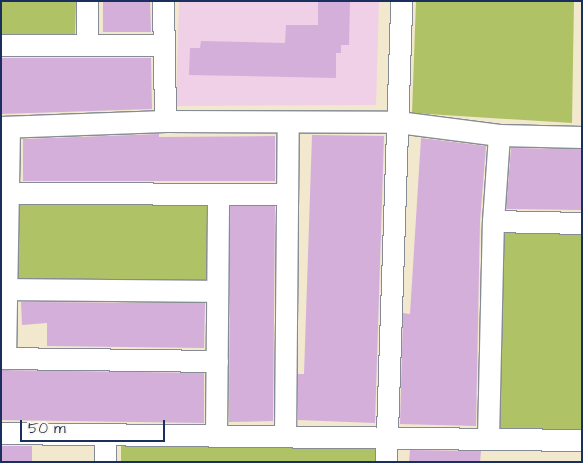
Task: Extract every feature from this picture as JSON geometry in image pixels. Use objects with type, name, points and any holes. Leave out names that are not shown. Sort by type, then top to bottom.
[{"type":"street","points":[[87,1],[87,45]]},
{"type":"street","points":[[163,1],[165,121]]},
{"type":"street","points":[[386,462],[401,1]]},
{"type":"street","points":[[1,45],[164,45]]},
{"type":"street","points":[[217,361],[3,358],[7,193],[5,127],[165,121],[398,122],[498,135],[582,138]]},
{"type":"street","points":[[285,436],[288,122]]},
{"type":"street","points":[[488,438],[493,221],[498,135]]},
{"type":"street","points":[[7,193],[287,194]]},
{"type":"street","points":[[216,435],[218,194]]},
{"type":"street","points":[[493,221],[582,223]]},
{"type":"street","points":[[6,289],[217,291]]},
{"type":"street","points":[[1,432],[582,440]]},
{"type":"street","points":[[105,434],[105,462]]},
{"type":"shaded area","points":[[179,1],[379,1],[376,105],[176,106]]},
{"type":"green space","points":[[1,1],[76,1],[75,37],[1,35]]},
{"type":"green space","points":[[416,1],[574,1],[572,123],[412,113]]},
{"type":"green space","points":[[12,198],[214,201],[214,287],[12,284]]},
{"type":"green space","points":[[501,229],[582,231],[582,435],[496,432]]},
{"type":"green space","points":[[121,445],[377,449],[377,462],[121,462]]},
{"type":"building","points":[[103,1],[150,1],[151,32],[103,32]]},
{"type":"building","points":[[318,1],[350,1],[349,45],[341,45],[341,53],[336,53],[336,78],[189,75],[190,48],[200,48],[201,41],[285,43],[286,25],[318,25]]},
{"type":"building","points":[[1,58],[151,58],[152,109],[1,114]]},
{"type":"building","points":[[159,134],[159,137],[275,136],[275,181],[23,181],[23,139]]},
{"type":"building","points":[[312,135],[384,136],[375,423],[298,420],[298,374],[304,374]]},
{"type":"building","points":[[421,138],[486,146],[480,221],[476,426],[400,424],[403,313],[410,314]]},
{"type":"building","points":[[511,148],[582,149],[582,210],[506,209]]},
{"type":"building","points":[[230,206],[275,206],[273,421],[229,422]]},
{"type":"building","points":[[21,302],[205,303],[204,348],[47,346],[47,323],[22,325]]},
{"type":"building","points":[[1,370],[204,373],[204,423],[1,420]]},
{"type":"building","points":[[1,446],[32,446],[32,462],[1,462]]},
{"type":"building","points":[[410,450],[481,451],[480,462],[409,462]]}]
